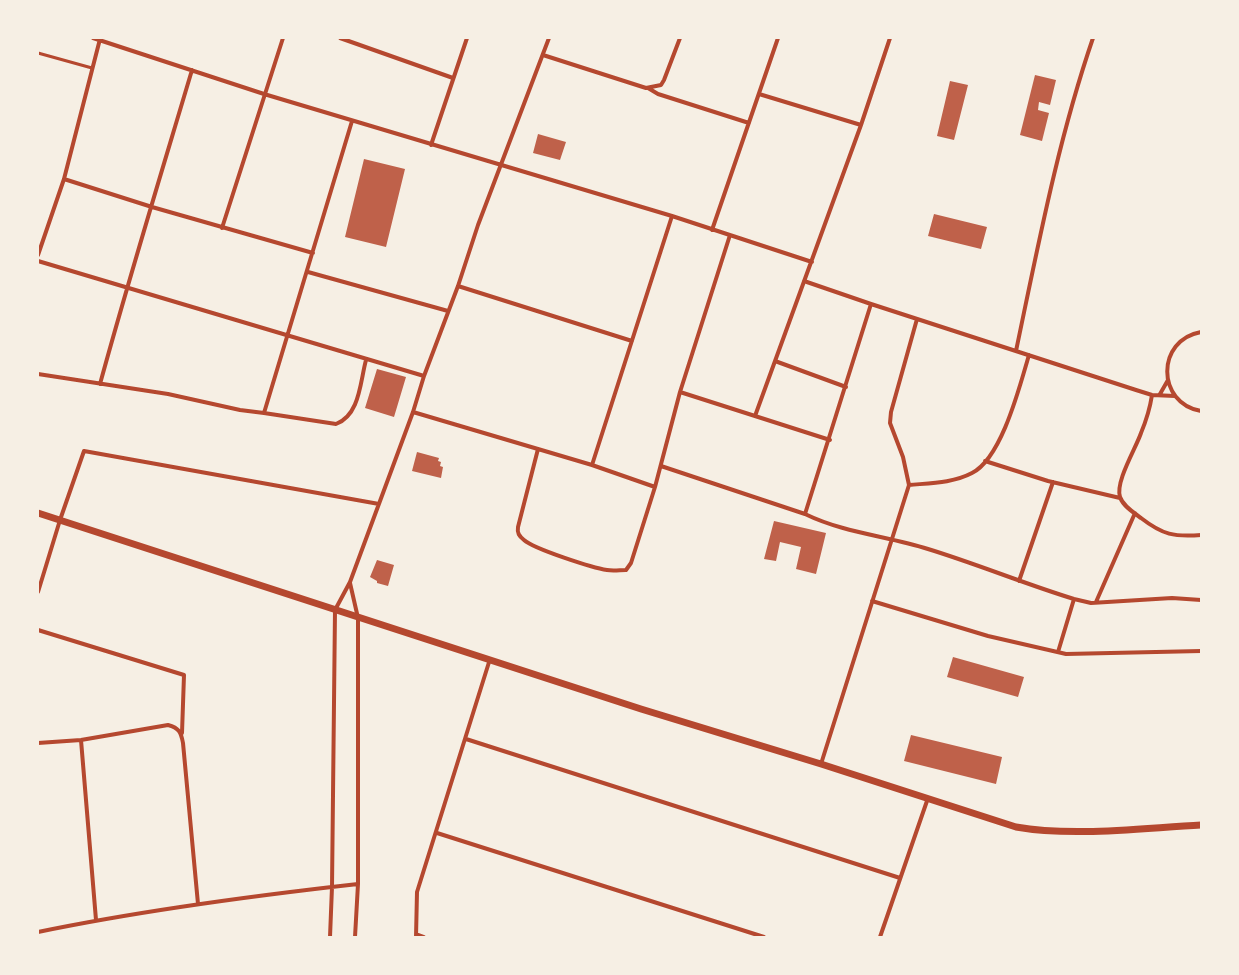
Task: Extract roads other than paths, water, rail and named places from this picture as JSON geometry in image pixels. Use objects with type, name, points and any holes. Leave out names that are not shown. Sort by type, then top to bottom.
[{"type":"street","points":[[93,38],[100,39],[264,94],[500,166],[672,216],[812,262]]},
{"type":"street","points":[[222,228],[283,38]]},
{"type":"street","points":[[340,38],[453,78]]},
{"type":"street","points":[[431,145],[467,38]]},
{"type":"street","points":[[330,937],[332,887],[335,610],[350,582],[413,412],[424,376],[458,286],[500,166],[549,38]]},
{"type":"street","points":[[648,88],[661,85],[680,38]]},
{"type":"street","points":[[712,230],[778,38]]},
{"type":"street","points":[[755,416],[861,125],[890,38]]},
{"type":"street","points":[[1016,351],[1052,178],[1079,80],[1093,38]]},
{"type":"street","points":[[38,255],[64,179],[100,39]]},
{"type":"street","points":[[542,55],[637,86],[648,88],[664,96],[749,123]]},
{"type":"street","points":[[100,384],[126,288],[152,207],[192,70]]},
{"type":"street","points":[[759,94],[861,125]]},
{"type":"street","points":[[264,413],[308,272],[352,120]]},
{"type":"street","points":[[64,179],[222,228],[313,253]]},
{"type":"street","points":[[592,465],[672,216]]},
{"type":"street","points":[[538,449],[517,532],[525,541],[574,560],[607,570],[626,570],[631,563],[655,487],[680,392],[730,235]]},
{"type":"street","points":[[38,261],[289,335],[366,360],[424,376]]},
{"type":"street","points":[[308,272],[448,312]]},
{"type":"street","points":[[804,281],[1029,356],[1152,395],[1160,394],[1175,396]]},
{"type":"street","points":[[458,286],[632,341]]},
{"type":"street","points":[[806,514],[871,304]]},
{"type":"street","points":[[820,764],[891,538],[907,498],[910,485],[903,457],[890,424],[891,412],[917,319]]},
{"type":"street","points":[[1201,332],[1184,338],[1174,349],[1167,366],[1168,380],[1175,396],[1187,406],[1201,411]]},
{"type":"street","points":[[910,485],[952,481],[974,472],[985,461],[993,450],[1013,410],[1029,356]]},
{"type":"street","points":[[38,374],[336,424],[344,421],[352,412],[366,360]]},
{"type":"street","points":[[775,361],[846,387]]},
{"type":"street","points":[[1160,394],[1168,380]]},
{"type":"street","points":[[680,392],[830,440]]},
{"type":"street","points":[[1120,498],[1120,486],[1142,433],[1150,408],[1152,395]]},
{"type":"street","points":[[413,412],[592,465],[655,487]]},
{"type":"street","points":[[38,592],[60,520],[84,450],[379,504]]},
{"type":"street","points":[[985,461],[1053,482],[1120,498],[1135,513],[1156,530],[1167,534],[1182,537],[1201,535]]},
{"type":"street","points":[[661,466],[806,514],[840,527],[891,538],[928,549],[1074,599],[1096,602],[1147,598],[1186,598],[1201,600]]},
{"type":"street","points":[[1019,581],[1053,482]]},
{"type":"street","points":[[38,513],[641,709],[820,764],[1016,827],[1041,831],[1201,825]]},
{"type":"street","points":[[1096,602],[1135,513]]},
{"type":"street","points":[[350,582],[358,618],[358,884],[355,937]]},
{"type":"street","points":[[1058,652],[1074,599]]},
{"type":"street","points":[[872,601],[988,636],[1066,654],[1201,651]]},
{"type":"street","points":[[38,630],[184,675],[182,733],[198,904]]},
{"type":"street","points":[[424,937],[416,936],[417,892],[437,833],[490,659]]},
{"type":"street","points":[[38,743],[81,740],[168,725],[177,728],[182,733]]},
{"type":"street","points":[[466,739],[900,878]]},
{"type":"street","points":[[81,740],[96,920]]},
{"type":"street","points":[[880,937],[928,798]]},
{"type":"street","points":[[437,833],[764,937]]},
{"type":"street","points":[[38,932],[96,920],[198,904],[358,884]]},
{"type":"lane","points":[[38,53],[92,68]]}]
